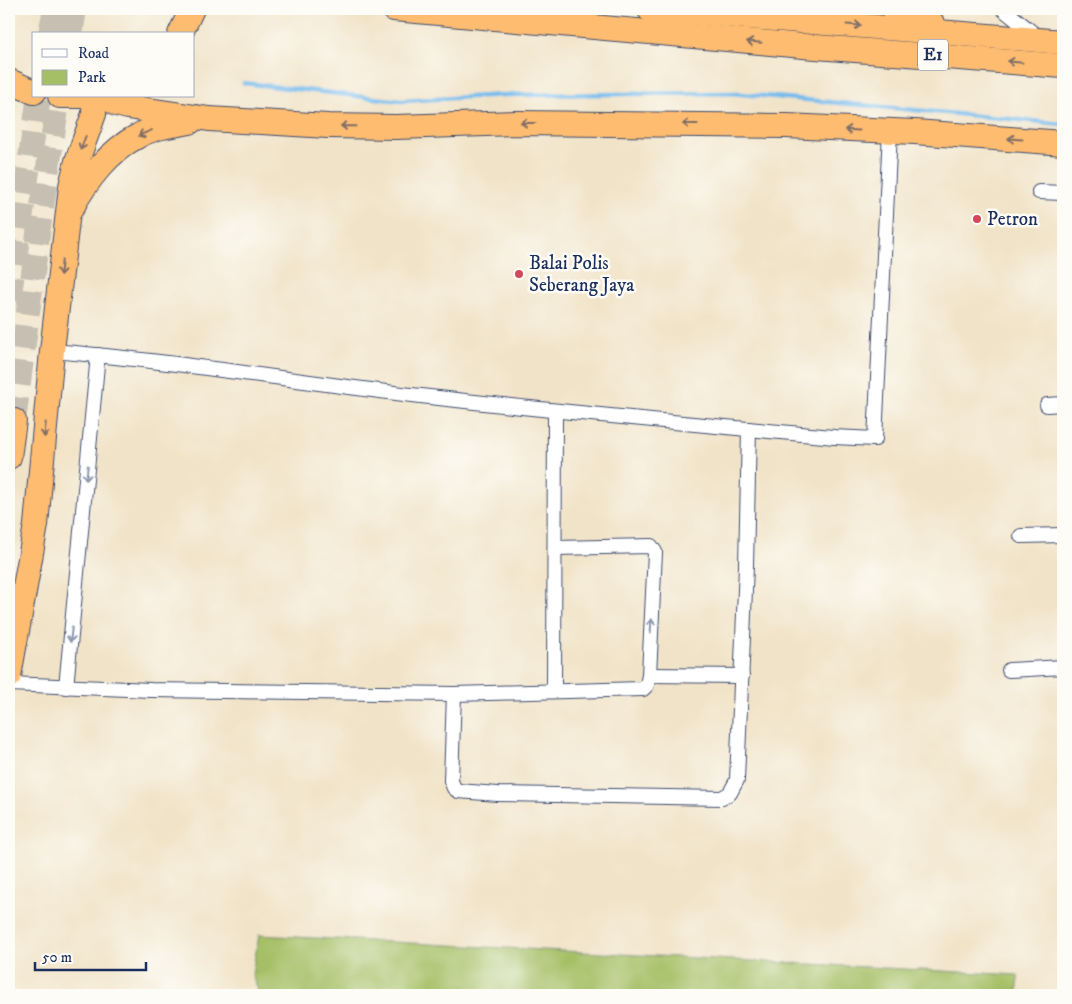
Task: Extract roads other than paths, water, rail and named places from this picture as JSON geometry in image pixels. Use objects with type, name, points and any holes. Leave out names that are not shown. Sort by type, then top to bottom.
[{"type":"highway","points":[[181,32],[192,9]]},
{"type":"highway","name":"E1","points":[[394,9],[803,46],[1063,66]]},
{"type":"highway","name":"E1","points":[[649,9],[1052,41]]},
{"type":"highway","points":[[894,9],[916,16],[952,32]]},
{"type":"highway","points":[[9,81],[32,91]]},
{"type":"highway","points":[[9,676],[36,525],[66,219],[77,161],[94,114],[95,98]]},
{"type":"highway","points":[[111,98],[116,104],[128,107],[210,118],[328,126],[396,127],[517,123],[710,124],[786,126],[1063,143]]},
{"type":"highway","points":[[66,219],[94,175],[127,142],[152,130],[210,118]]},
{"type":"highway","points":[[9,457],[14,421]]},
{"type":"street","points":[[1003,9],[1052,41]]},
{"type":"street","points":[[52,351],[179,364],[420,396],[554,411],[834,437],[875,439],[890,132]]},
{"type":"street","points":[[1039,192],[1063,194]]},
{"type":"street","points":[[66,687],[98,355]]},
{"type":"street","points":[[1047,405],[1063,404]]},
{"type":"street","points":[[554,411],[554,690]]},
{"type":"street","points":[[454,694],[451,782],[458,791],[498,794],[722,798],[730,793],[737,780],[749,429]]},
{"type":"street","points":[[1021,536],[1063,535]]},
{"type":"street","points":[[9,684],[66,687],[454,694],[643,688],[647,685],[649,675],[655,552],[651,546],[555,548]]},
{"type":"street","points":[[1008,670],[1063,667]]},
{"type":"street","points":[[649,675],[742,676]]},
{"type":"waterway","points":[[244,83],[401,101],[504,95],[731,93],[1063,124]]},
{"type":"tunnel","points":[[50,32],[55,9]]},
{"type":"tunnel","points":[[71,32],[75,9]]},
{"type":"tunnel","points":[[9,300],[39,98]]},
{"type":"tunnel","points":[[14,421],[39,226],[59,98]]},
{"type":"place","name":"Petron","points":[[977,219]]},
{"type":"place","name":"Balai Polis Seberang Jaya","points":[[519,274]]}]
